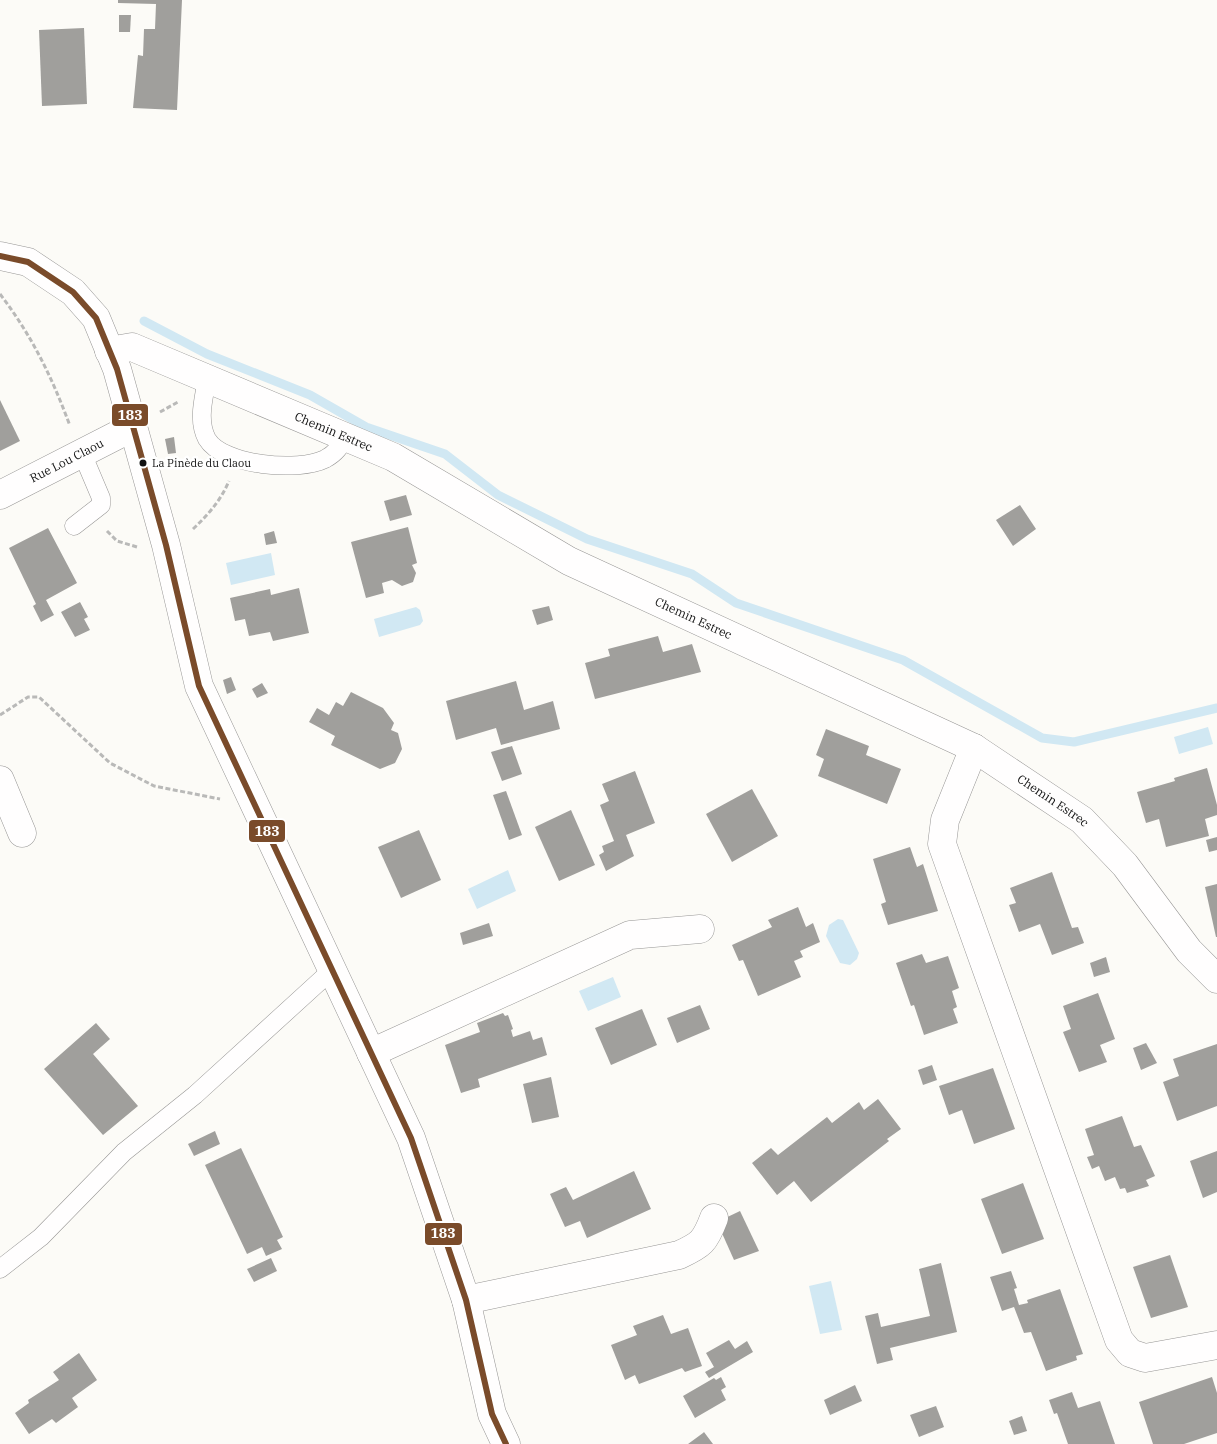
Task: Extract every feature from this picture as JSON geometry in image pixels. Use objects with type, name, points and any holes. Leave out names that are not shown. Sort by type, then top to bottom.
[{"type":"street","points":[[0,256],[28,262],[72,292],[96,318],[117,369],[166,545],[199,686],[411,1138],[466,1300],[492,1414],[506,1444]]},
{"type":"street","name":"Chemin Estrec","points":[[109,351],[132,347],[393,458],[569,561],[974,748],[1082,820],[1125,865],[1189,951],[1217,979]]},
{"type":"street","name":"Rue Lou Claou","points":[[0,495],[77,442],[133,427]]},
{"type":"street","points":[[974,748],[945,820],[942,844],[1119,1340],[1130,1353],[1145,1358],[1217,1345]]},
{"type":"street","points":[[0,780],[22,833]]},
{"type":"street","points":[[371,1053],[630,935],[700,929]]},
{"type":"street","points":[[466,1300],[679,1255],[700,1246],[708,1234],[714,1218]]},
{"type":"lane","points":[[207,379],[201,418],[207,438],[218,450],[256,464],[304,464],[324,459],[340,449],[346,437]]},
{"type":"lane","points":[[74,526],[101,505],[101,498],[77,442]]},
{"type":"lane","points":[[0,1269],[41,1237],[124,1152],[195,1095],[332,970]]},
{"type":"path","points":[[0,294],[18,317],[52,377],[77,442]]},
{"type":"path","points":[[133,427],[178,402],[207,379]]},
{"type":"path","points":[[186,536],[206,517],[224,494],[239,458]]},
{"type":"path","points":[[94,512],[117,541],[132,548],[142,547]]},
{"type":"path","points":[[0,715],[28,697],[39,697],[110,763],[154,786],[255,806]]},
{"type":"water","points":[[271,553],[275,575],[231,585],[226,563]]},
{"type":"water","points":[[416,607],[420,610],[423,621],[420,625],[379,637],[374,619]]},
{"type":"water","points":[[1208,727],[1213,744],[1179,754],[1174,737]]},
{"type":"water","points":[[508,870],[516,891],[477,909],[468,889]]},
{"type":"water","points":[[838,919],[843,920],[859,953],[857,959],[850,965],[840,963],[826,936],[829,925]]},
{"type":"water","points":[[613,977],[621,997],[588,1011],[579,991]]},
{"type":"water","points":[[831,1281],[842,1330],[820,1334],[809,1286]]},
{"type":"building","points":[[118,0],[182,0],[177,110],[133,108],[138,55],[143,56],[144,29],[155,29],[156,4],[118,3]]},
{"type":"building","points":[[119,15],[131,15],[130,32],[119,32]]},
{"type":"building","points":[[84,28],[87,104],[42,106],[39,30]]},
{"type":"building","points":[[0,400],[20,441],[0,451]]},
{"type":"building","points":[[174,437],[176,453],[168,454],[165,439]]},
{"type":"building","points":[[406,495],[412,515],[390,521],[384,501]]},
{"type":"building","points":[[1020,505],[1036,529],[1013,546],[996,520]]},
{"type":"building","points":[[408,527],[417,563],[412,565],[416,573],[413,582],[402,586],[392,580],[382,583],[384,593],[366,598],[351,542]]},
{"type":"building","points":[[48,528],[77,583],[46,600],[54,615],[41,622],[33,606],[36,604],[9,548]]},
{"type":"building","points":[[274,531],[277,543],[266,545],[264,534]]},
{"type":"building","points":[[299,588],[309,633],[273,641],[270,632],[249,636],[245,619],[235,621],[230,598],[270,589],[271,595]]},
{"type":"building","points":[[80,602],[88,617],[84,619],[90,630],[75,637],[61,612]]},
{"type":"building","points":[[549,606],[553,620],[537,625],[532,610]]},
{"type":"building","points":[[658,636],[663,652],[692,644],[701,672],[595,699],[585,663],[610,656],[608,649]]},
{"type":"building","points":[[231,677],[236,690],[227,694],[223,680]]},
{"type":"building","points":[[516,681],[524,710],[553,701],[560,729],[501,745],[496,728],[456,740],[446,701]]},
{"type":"building","points":[[262,683],[268,693],[257,698],[252,689]]},
{"type":"building","points":[[351,692],[383,708],[394,723],[391,730],[398,733],[402,749],[395,763],[380,769],[331,745],[335,736],[309,722],[317,708],[329,715],[336,702],[343,706]]},
{"type":"building","points":[[826,729],[869,746],[866,755],[901,769],[887,804],[818,776],[824,759],[816,755]]},
{"type":"building","points":[[512,746],[522,774],[502,781],[491,752]]},
{"type":"building","points":[[1207,768],[1217,805],[1217,815],[1205,819],[1209,836],[1166,847],[1159,819],[1146,823],[1137,792],[1175,781],[1174,778]]},
{"type":"building","points":[[635,771],[655,823],[626,835],[634,856],[606,871],[599,855],[604,852],[602,846],[614,841],[600,805],[609,801],[602,784]]},
{"type":"building","points":[[752,789],[778,836],[732,862],[706,814]]},
{"type":"building","points":[[506,791],[522,835],[509,840],[493,795]]},
{"type":"building","points":[[571,810],[595,865],[559,881],[535,827]]},
{"type":"building","points":[[419,830],[441,880],[401,898],[378,847]]},
{"type":"building","points":[[1217,837],[1217,850],[1209,852],[1206,840]]},
{"type":"building","points":[[910,847],[917,867],[923,864],[938,911],[888,925],[881,904],[886,902],[873,859]]},
{"type":"building","points":[[1052,872],[1072,928],[1078,927],[1084,943],[1052,955],[1040,924],[1019,932],[1009,905],[1016,903],[1010,888]]},
{"type":"building","points":[[1217,884],[1217,937],[1216,937],[1205,887]]},
{"type":"building","points":[[798,907],[806,927],[813,923],[820,942],[800,951],[803,957],[794,961],[801,977],[758,996],[743,960],[739,961],[732,945],[772,927],[768,920]]},
{"type":"building","points":[[489,923],[493,936],[463,945],[460,933]]},
{"type":"building","points":[[922,954],[926,963],[948,956],[959,988],[952,991],[957,1007],[953,1009],[958,1023],[924,1035],[914,1005],[911,1006],[896,963]]},
{"type":"building","points":[[1106,957],[1110,972],[1094,977],[1090,963]]},
{"type":"building","points":[[1098,993],[1115,1039],[1100,1045],[1107,1062],[1079,1072],[1063,1032],[1071,1029],[1063,1006]]},
{"type":"building","points":[[700,1005],[710,1029],[677,1043],[667,1018]]},
{"type":"building","points":[[642,1009],[657,1045],[611,1065],[595,1028]]},
{"type":"building","points":[[503,1013],[505,1016],[508,1015],[513,1029],[511,1030],[513,1037],[530,1031],[533,1040],[542,1037],[547,1055],[478,1079],[480,1087],[461,1093],[445,1045],[480,1032],[477,1023]]},
{"type":"building","points":[[96,1023],[110,1039],[93,1054],[138,1106],[103,1135],[44,1069]]},
{"type":"building","points":[[1146,1043],[1157,1063],[1141,1070],[1133,1048]]},
{"type":"building","points":[[1217,1044],[1217,1106],[1177,1121],[1163,1082],[1179,1076],[1173,1059]]},
{"type":"building","points":[[932,1065],[937,1080],[923,1085],[918,1070]]},
{"type":"building","points":[[993,1068],[1015,1129],[974,1144],[962,1110],[949,1115],[939,1086]]},
{"type":"building","points":[[551,1077],[559,1117],[532,1123],[523,1084]]},
{"type":"building","points":[[878,1099],[901,1129],[887,1139],[889,1141],[811,1202],[794,1181],[777,1195],[752,1163],[771,1148],[778,1155],[827,1117],[832,1123],[859,1102],[864,1110]]},
{"type":"building","points":[[1122,1116],[1134,1147],[1141,1145],[1155,1176],[1146,1180],[1149,1186],[1127,1193],[1125,1188],[1120,1189],[1115,1177],[1105,1181],[1099,1166],[1092,1169],[1087,1157],[1094,1155],[1085,1129]]},
{"type":"building","points":[[215,1131],[220,1144],[194,1156],[188,1144]]},
{"type":"building","points":[[241,1148],[283,1237],[277,1240],[282,1249],[266,1256],[262,1247],[247,1254],[205,1165]]},
{"type":"building","points":[[1217,1151],[1217,1192],[1203,1198],[1190,1161]]},
{"type":"building","points":[[634,1171],[651,1209],[587,1238],[580,1221],[565,1227],[550,1194],[566,1187],[573,1200]]},
{"type":"building","points":[[1023,1183],[1044,1239],[1002,1254],[981,1199]]},
{"type":"building","points":[[740,1211],[759,1251],[734,1260],[717,1222]]},
{"type":"building","points":[[1170,1255],[1188,1307],[1151,1318],[1133,1267]]},
{"type":"building","points":[[271,1258],[277,1271],[254,1282],[247,1269]]},
{"type":"building","points":[[941,1263],[957,1332],[890,1348],[893,1360],[877,1364],[865,1316],[878,1313],[881,1327],[930,1316],[919,1269]]},
{"type":"building","points":[[1011,1271],[1017,1288],[1014,1289],[1019,1305],[1028,1303],[1027,1300],[1060,1289],[1083,1354],[1076,1356],[1077,1360],[1046,1371],[1031,1332],[1024,1333],[1014,1307],[1002,1311],[990,1277]]},
{"type":"building","points":[[663,1315],[671,1334],[688,1328],[702,1366],[685,1372],[682,1368],[639,1384],[635,1375],[625,1380],[611,1345],[637,1335],[633,1326]]},
{"type":"building","points":[[729,1340],[735,1349],[747,1341],[753,1352],[709,1378],[705,1372],[714,1367],[706,1353]]},
{"type":"building","points":[[79,1353],[97,1380],[72,1398],[78,1407],[56,1423],[52,1419],[29,1434],[15,1413],[29,1403],[28,1400],[59,1380],[53,1372]]},
{"type":"building","points":[[721,1377],[726,1387],[721,1390],[726,1400],[695,1418],[683,1396],[714,1378],[716,1380]]},
{"type":"building","points":[[1212,1377],[1217,1393],[1217,1433],[1184,1444],[1153,1444],[1139,1402]]},
{"type":"building","points":[[855,1385],[862,1401],[830,1415],[824,1400]]},
{"type":"building","points":[[1072,1392],[1078,1408],[1100,1401],[1115,1444],[1068,1444],[1057,1413],[1054,1414],[1049,1400]]},
{"type":"building","points":[[936,1406],[944,1427],[919,1437],[910,1415]]},
{"type":"building","points":[[1022,1416],[1027,1431],[1014,1435],[1009,1421]]},
{"type":"building","points":[[703,1433],[713,1444],[688,1444]]},
{"type":"waterway","points":[[144,321],[207,354],[310,395],[366,427],[445,454],[498,495],[587,539],[692,574],[736,603],[903,660],[1042,738],[1074,742],[1217,708]]},
{"type":"transit line","name":"183","points":[[0,256],[28,262],[73,292],[96,318],[117,369],[166,545],[199,686],[411,1138],[466,1300],[492,1414],[506,1444]]},
{"type":"place","name":"La Pinède du Claou","points":[[143,463]]}]
